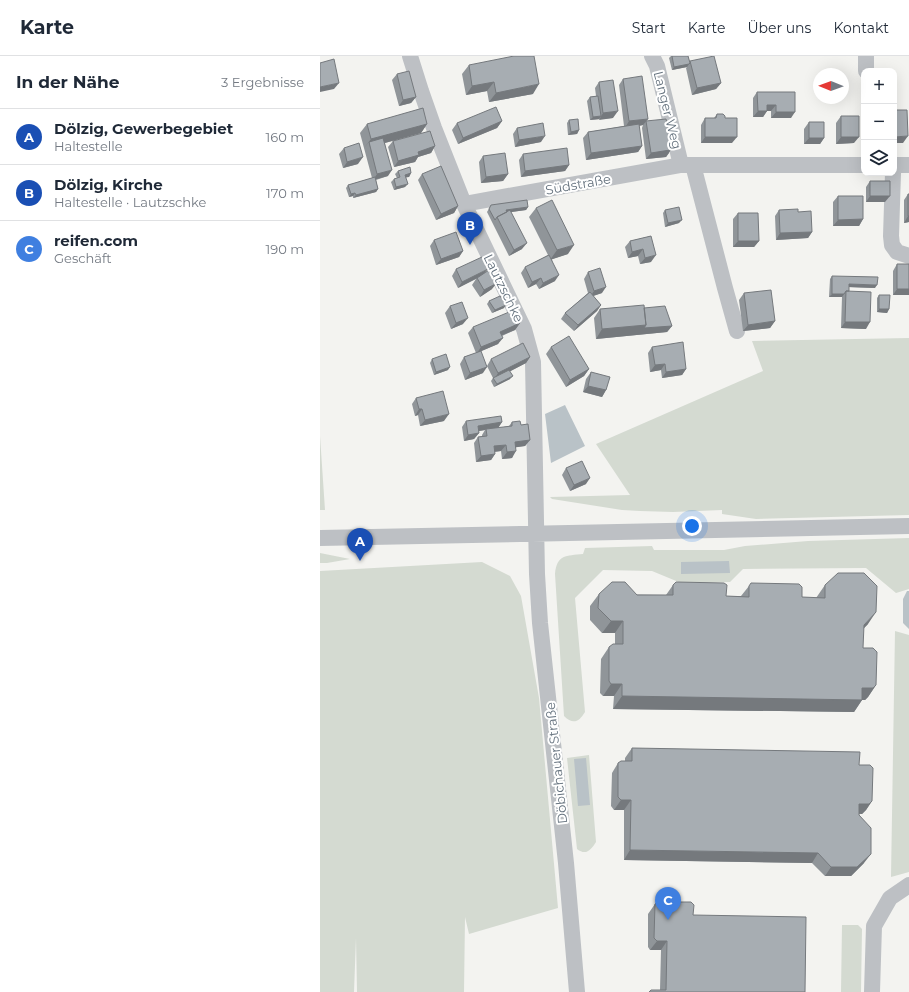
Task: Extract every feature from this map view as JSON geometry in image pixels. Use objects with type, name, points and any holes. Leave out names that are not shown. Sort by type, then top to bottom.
[{"type":"street","name":"Lautzschke","points":[[410,56],[434,128],[464,204],[524,329],[530,348],[534,378],[536,533]]},
{"type":"street","name":"Langer Weg","points":[[652,56],[687,165]]},
{"type":"street","points":[[866,56],[866,68]]},
{"type":"street","name":"Südstraße","points":[[464,204],[687,165],[861,165]]},
{"type":"street","points":[[687,165],[737,331]]},
{"type":"street","points":[[897,165],[909,165]]},
{"type":"street","points":[[893,176],[892,245],[897,252],[909,256]]},
{"type":"street","points":[[320,538],[909,526]]},
{"type":"street","name":"Döbichauer Straße","points":[[536,533],[540,623],[566,863],[577,992]]},
{"type":"street","points":[[872,992],[874,926],[890,898],[909,885]]},
{"type":"shaded area","points":[[909,338],[909,515],[756,519],[722,514],[722,510],[673,512],[622,510],[552,499],[550,497],[630,495],[596,444],[763,371],[752,341]]},
{"type":"shaded area","points":[[565,405],[585,446],[551,463],[545,414]]},
{"type":"shaded area","points":[[320,436],[325,510],[320,510]]},
{"type":"shaded area","points":[[909,538],[909,589],[896,593],[866,568],[743,569],[730,582],[681,583],[652,571],[603,570],[575,598],[585,712],[576,721],[570,721],[564,716],[555,574],[556,567],[560,559],[563,557],[583,554],[585,548],[652,546],[654,550],[724,550],[745,546],[808,541]]},
{"type":"shaded area","points":[[320,553],[350,559],[320,563]]},
{"type":"shaded area","points":[[729,561],[730,573],[681,574],[681,562]]},
{"type":"shaded area","points":[[482,562],[510,576],[521,596],[539,698],[558,908],[469,934],[465,917],[464,992],[357,992],[356,938],[354,992],[320,992],[320,571]]},
{"type":"shaded area","points":[[907,591],[909,591],[909,629],[903,623],[903,599]]},
{"type":"shaded area","points":[[895,631],[909,635],[909,872],[891,877]]},
{"type":"shaded area","points":[[589,755],[596,842],[590,850],[583,852],[577,849],[567,758]]},
{"type":"shaded area","points":[[586,758],[590,805],[578,806],[574,759]]},
{"type":"shaded area","points":[[842,925],[858,925],[862,929],[861,992],[841,992]]},
{"type":"building","points":[[514,56],[534,56],[539,84],[496,93],[494,82],[472,86],[469,65]]},
{"type":"building","points":[[672,56],[688,56],[690,63],[674,67]]},
{"type":"building","points":[[714,56],[721,83],[697,88],[690,61]]},
{"type":"building","points":[[334,59],[339,83],[320,87],[320,63]]},
{"type":"building","points":[[409,71],[416,97],[403,100],[397,74]]},
{"type":"building","points":[[642,76],[648,119],[629,121],[623,79]]},
{"type":"building","points":[[613,80],[618,111],[603,113],[599,82]]},
{"type":"building","points":[[757,92],[795,92],[795,112],[776,112],[776,105],[767,105],[767,111],[758,111]]},
{"type":"building","points":[[598,96],[601,116],[593,117],[590,97]]},
{"type":"building","points":[[496,107],[502,121],[463,138],[457,123]]},
{"type":"building","points":[[423,108],[427,124],[371,139],[367,124]]},
{"type":"building","points":[[897,110],[907,110],[908,136],[897,137]]},
{"type":"building","points":[[717,114],[723,114],[725,118],[737,118],[737,137],[705,137],[705,118],[716,118]]},
{"type":"building","points":[[841,116],[859,116],[859,137],[841,137]]},
{"type":"building","points":[[578,119],[579,130],[571,132],[569,120]]},
{"type":"building","points":[[666,119],[673,147],[670,150],[651,153],[646,121]]},
{"type":"building","points":[[809,122],[824,122],[824,138],[809,138]]},
{"type":"building","points":[[543,123],[545,136],[519,140],[517,128]]},
{"type":"building","points":[[639,124],[642,146],[591,153],[588,132]]},
{"type":"building","points":[[430,131],[435,146],[418,152],[419,155],[398,161],[393,141]]},
{"type":"building","points":[[383,138],[392,170],[377,174],[369,142]]},
{"type":"building","points":[[359,143],[363,157],[347,162],[344,148]]},
{"type":"building","points":[[567,148],[569,165],[525,171],[523,154]]},
{"type":"building","points":[[505,153],[508,174],[486,177],[483,156]]},
{"type":"building","points":[[441,166],[458,206],[441,214],[422,174]]},
{"type":"building","points":[[410,167],[411,173],[405,175],[408,184],[396,187],[394,179],[400,177],[398,171]]},
{"type":"building","points":[[375,177],[378,189],[356,195],[355,193],[351,194],[348,185]]},
{"type":"building","points":[[870,181],[890,181],[890,196],[870,196]]},
{"type":"building","points":[[909,194],[909,216],[908,216]]},
{"type":"building","points":[[838,196],[863,196],[863,219],[838,220]]},
{"type":"building","points":[[527,200],[528,207],[506,210],[507,212],[497,217],[495,220],[489,209],[491,205]]},
{"type":"building","points":[[552,200],[574,245],[557,250],[536,208]]},
{"type":"building","points":[[679,207],[682,220],[668,223],[665,210]]},
{"type":"building","points":[[798,209],[798,212],[811,211],[812,232],[780,233],[779,210]]},
{"type":"building","points":[[510,210],[527,243],[514,250],[497,217]]},
{"type":"building","points":[[738,213],[758,213],[759,241],[738,241]]},
{"type":"building","points":[[456,232],[463,251],[441,259],[434,240]]},
{"type":"building","points":[[651,236],[656,255],[645,258],[643,249],[632,252],[630,241]]},
{"type":"building","points":[[549,255],[559,275],[543,283],[541,278],[532,282],[525,267]]},
{"type":"building","points":[[482,257],[488,269],[462,282],[456,269]]},
{"type":"building","points":[[897,264],[909,264],[909,289],[897,289]]},
{"type":"building","points":[[600,268],[606,287],[594,291],[588,272]]},
{"type":"building","points":[[489,270],[497,283],[484,290],[477,278]]},
{"type":"building","points":[[832,276],[878,277],[877,285],[849,284],[849,291],[846,291],[844,294],[832,294]]},
{"type":"building","points":[[771,290],[775,321],[748,325],[744,293]]},
{"type":"building","points":[[846,291],[871,292],[870,322],[845,322]]},
{"type":"building","points":[[590,292],[601,305],[578,325],[565,313]]},
{"type":"building","points":[[879,295],[890,295],[889,309],[879,309]]},
{"type":"building","points":[[500,296],[506,305],[495,310],[489,301]]},
{"type":"building","points":[[462,302],[468,318],[456,323],[450,306]]},
{"type":"building","points":[[644,305],[646,325],[602,329],[600,309]]},
{"type":"building","points":[[665,306],[672,326],[644,328],[646,325],[644,308]]},
{"type":"building","points":[[514,310],[520,323],[500,332],[503,338],[481,347],[473,327]]},
{"type":"building","points":[[569,336],[589,369],[570,380],[551,347]]},
{"type":"building","points":[[683,342],[686,369],[666,372],[665,364],[655,365],[652,347]]},
{"type":"building","points":[[523,343],[530,357],[498,373],[491,359]]},
{"type":"building","points":[[481,351],[487,367],[470,373],[464,357]]},
{"type":"building","points":[[446,354],[450,367],[436,372],[432,359]]},
{"type":"building","points":[[509,370],[513,376],[497,384],[493,378]]},
{"type":"building","points":[[591,372],[610,377],[606,390],[588,386]]},
{"type":"building","points":[[443,391],[449,414],[425,420],[422,409],[419,409],[416,398]]},
{"type":"building","points":[[501,416],[502,422],[478,426],[479,433],[468,435],[466,421]]},
{"type":"building","points":[[520,421],[521,425],[528,424],[530,440],[515,442],[516,451],[507,452],[506,445],[494,446],[495,454],[481,456],[478,437],[487,436],[486,429],[512,426],[512,422]]},
{"type":"building","points":[[582,461],[590,478],[574,485],[566,468]]},
{"type":"building","points":[[838,573],[864,573],[877,586],[876,612],[864,625],[863,648],[873,648],[877,652],[876,685],[873,688],[862,688],[862,700],[622,696],[622,684],[611,684],[609,681],[609,647],[613,644],[623,644],[623,621],[611,621],[598,608],[599,594],[612,582],[625,582],[637,595],[673,595],[673,585],[676,582],[724,583],[727,585],[726,596],[749,597],[749,586],[751,583],[799,584],[802,587],[802,597],[825,598],[825,585]]},
{"type":"building","points":[[632,748],[860,752],[859,765],[870,765],[873,768],[872,801],[869,804],[859,804],[859,815],[871,828],[871,854],[857,867],[831,867],[818,853],[630,850],[631,800],[621,800],[618,797],[618,763],[621,761],[632,761]]},
{"type":"building","points":[[658,902],[691,902],[694,905],[693,915],[806,917],[805,992],[649,992],[651,990],[666,990],[667,941],[657,941],[654,938],[655,904]]},
{"type":"place","name":"Dölzig, Kirche","points":[[470,245]]},
{"type":"place","name":"Dölzig, Gewerbegebiet","points":[[360,561]]},
{"type":"place","name":"reifen.com","points":[[668,920]]}]
